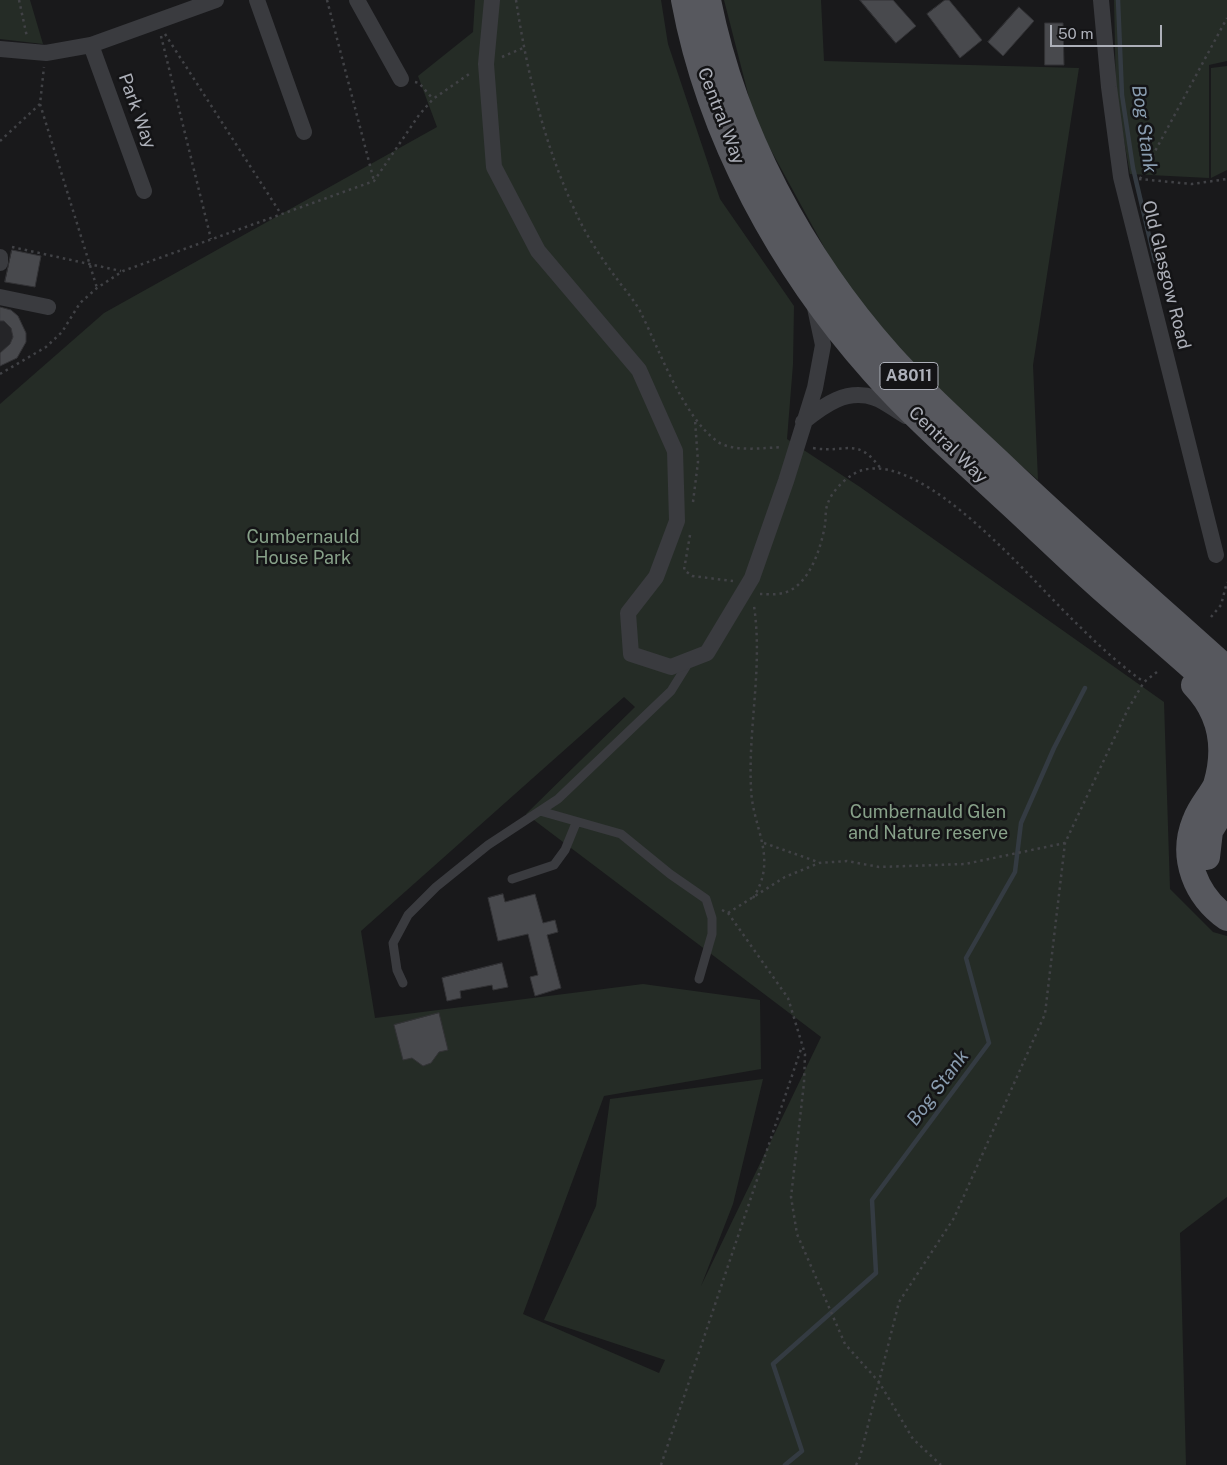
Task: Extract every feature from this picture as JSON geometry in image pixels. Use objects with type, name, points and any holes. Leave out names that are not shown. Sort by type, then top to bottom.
[{"type":"main road","name":"Central Way","points":[[684,0],[692,35],[722,128],[764,217],[812,294],[873,371],[933,433],[1100,587],[1171,647],[1227,699]]},
{"type":"main road","name":"Central Way","points":[[708,0],[726,70],[756,146],[796,227],[851,309],[934,402],[1074,533],[1227,669]]},
{"type":"main road","points":[[1100,587],[1199,690],[1222,725],[1226,747],[1225,762],[1217,784],[1194,821],[1189,855],[1193,874],[1201,893],[1214,908],[1227,918]]},
{"type":"main road","points":[[1227,803],[1210,831],[1206,852],[1214,878],[1227,896]]},
{"type":"street","points":[[0,49],[38,53],[91,45],[156,20],[216,0]]},
{"type":"street","points":[[257,0],[304,132]]},
{"type":"street","points":[[357,0],[401,79]]},
{"type":"street","points":[[492,0],[486,64],[494,167],[538,251],[639,370],[674,451],[676,521],[656,577],[628,613],[630,654],[671,667],[707,653],[751,588],[814,388],[823,344],[812,294]]},
{"type":"street","name":"Old Glasgow Road","points":[[1101,0],[1108,87],[1121,177],[1216,555]]},
{"type":"street","name":"Park Way","points":[[91,45],[144,191]]},
{"type":"street","points":[[0,263],[4,251]]},
{"type":"street","points":[[0,297],[48,307]]},
{"type":"street","points":[[802,422],[826,403],[851,395],[875,398],[933,433]]},
{"type":"lane","points":[[403,983],[397,970],[393,943],[408,916],[436,887],[488,845],[558,800],[671,691],[690,660]]},
{"type":"lane","points":[[540,811],[576,823],[621,834],[670,874],[706,899],[712,918],[712,934],[699,979]]},
{"type":"lane","points":[[512,879],[554,865],[565,850],[576,823]]},
{"type":"path","points":[[19,0],[38,53],[40,104],[97,288]]},
{"type":"path","points":[[327,0],[374,181]]},
{"type":"path","points":[[516,0],[524,48],[551,151],[577,215],[603,260],[640,310],[662,359],[695,419],[720,443],[749,449],[796,444],[828,450],[858,448],[871,455],[882,470]]},
{"type":"path","points":[[1227,18],[1140,180],[1192,184],[1227,179]]},
{"type":"path","points":[[156,20],[281,214]]},
{"type":"path","points":[[156,20],[211,239]]},
{"type":"path","points":[[0,374],[46,347],[62,332],[80,303],[97,288],[122,271],[374,181],[419,115],[433,99],[460,79],[486,64],[524,48]]},
{"type":"path","points":[[419,83],[433,99]]},
{"type":"path","points":[[0,141],[40,104]]},
{"type":"path","points":[[4,251],[90,264],[122,271]]},
{"type":"path","points":[[692,576],[784,593],[799,582],[811,567],[819,549],[828,502],[846,480],[864,470],[882,470],[907,475],[943,496],[978,524],[1070,618],[1121,666],[1144,682]]},
{"type":"path","points":[[1211,617],[1221,605],[1227,582]]},
{"type":"path","points":[[751,588],[757,654],[751,789],[754,811],[764,843],[762,885],[753,898]]},
{"type":"path","points":[[856,1465],[860,1457],[899,1302],[954,1218],[1045,1014],[1065,843],[1128,709],[1144,682],[1157,672]]},
{"type":"path","points":[[764,843],[819,863]]},
{"type":"path","points":[[728,913],[785,877],[819,863],[847,860],[879,867],[966,864],[1065,843]]},
{"type":"path","points":[[706,899],[728,913],[788,998],[803,1045],[805,1054],[804,1083],[791,1197],[796,1234],[844,1344],[879,1382],[913,1439],[940,1465]]},
{"type":"path","points":[[661,1465],[803,1045]]},
{"type":"shaded area","points":[[0,307],[11,310],[18,316],[26,333],[26,342],[17,358],[0,366]]},
{"type":"green space","points":[[0,0],[30,0],[43,44],[0,39]]},
{"type":"green space","points":[[475,0],[661,0],[668,44],[720,199],[794,306],[793,364],[787,439],[860,487],[1164,702],[1170,889],[1213,932],[1227,936],[1227,1197],[1180,1233],[1186,1465],[0,1465],[0,404],[104,313],[437,127],[418,76],[473,32]],"holes":[[[624,697],[635,707],[526,814],[821,1037],[701,1286],[733,1204],[763,1079],[610,1099],[596,1206],[544,1320],[665,1360],[659,1373],[523,1314],[604,1096],[761,1069],[760,1000],[643,984],[375,1018],[361,931]]]},
{"type":"green space","points":[[724,0],[821,0],[824,61],[1079,68],[1033,365],[1038,480],[924,382],[842,280],[755,121]]},
{"type":"green space","points":[[1114,0],[1227,0],[1227,61],[1209,65],[1209,178],[1130,174],[1116,96]]},
{"type":"green space","points":[[1227,66],[1227,170],[1211,178],[1211,68]]},
{"type":"building","points":[[860,0],[893,0],[916,26],[896,43]]},
{"type":"building","points":[[945,0],[949,0],[982,40],[960,58],[927,14]]},
{"type":"building","points":[[1019,7],[1034,21],[1003,56],[988,42]]},
{"type":"building","points":[[1045,23],[1063,23],[1064,65],[1045,65]]},
{"type":"building","points":[[12,250],[41,256],[35,287],[5,282]]},
{"type":"building","points":[[0,307],[11,310],[18,316],[26,333],[26,342],[17,358],[0,366],[0,353],[10,344],[13,337],[11,328],[4,321],[0,321]]},
{"type":"building","points":[[503,894],[505,902],[535,894],[543,923],[555,920],[558,932],[547,935],[561,988],[535,996],[530,977],[538,975],[528,934],[498,941],[488,898]]},
{"type":"building","points":[[502,963],[508,987],[493,990],[492,985],[460,991],[461,998],[447,1001],[442,978]]},
{"type":"building","points":[[439,1013],[448,1050],[439,1052],[431,1063],[423,1066],[412,1058],[403,1060],[394,1025]]},
{"type":"waterway","name":"Bog Stank","points":[[1118,0],[1122,95],[1133,168],[1155,261]]},
{"type":"waterway","name":"Bog Stank","points":[[785,1465],[802,1451],[773,1364],[876,1273],[872,1200],[989,1043],[966,958],[1015,872],[1021,823],[1054,748],[1085,688]]},
{"type":"park label","name":"Cumbernauld House Park","points":[[303,547]]},
{"type":"park label","name":"Cumbernauld Glen and Nature reserve","points":[[928,822]]}]
